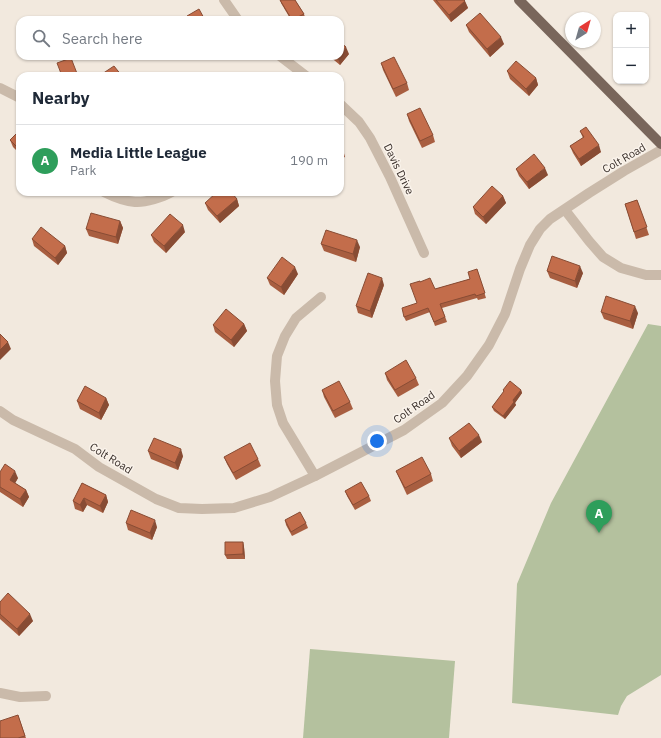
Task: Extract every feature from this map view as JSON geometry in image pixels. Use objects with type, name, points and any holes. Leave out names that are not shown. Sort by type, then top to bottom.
[{"type":"main road","points":[[519,0],[661,144]]},
{"type":"street","points":[[224,0],[235,16]]},
{"type":"street","points":[[285,60],[301,72]]},
{"type":"street","points":[[0,88],[16,96]]},
{"type":"street","name":"Davis Drive","points":[[344,108],[359,122],[370,138],[390,177],[424,253]]},
{"type":"street","name":"Colt Road","points":[[0,411],[13,420],[75,449],[99,467],[156,498],[179,508],[234,508],[270,497],[404,430],[442,403],[467,376],[489,345],[505,314],[530,245],[540,229],[550,219],[624,171],[661,150]]},
{"type":"street","points":[[112,196],[136,203],[165,196]]},
{"type":"street","points":[[565,210],[603,257],[621,268],[646,275],[661,275]]},
{"type":"street","points":[[314,476],[283,423],[277,405],[275,381],[277,356],[286,336],[296,318],[321,297]]},
{"type":"street","points":[[0,693],[20,697],[46,696]]},
{"type":"green space","points":[[648,324],[661,326],[661,675],[627,696],[618,715],[512,703],[517,584],[551,503]]},
{"type":"green space","points":[[310,649],[455,661],[449,738],[303,738]]},
{"type":"building","points":[[280,0],[295,0],[304,14],[300,16],[290,16]]},
{"type":"building","points":[[436,0],[464,0],[465,1],[449,15]]},
{"type":"building","points":[[199,9],[203,16],[187,16]]},
{"type":"building","points":[[480,13],[501,37],[487,49],[466,25]]},
{"type":"building","points":[[394,57],[407,83],[393,89],[381,63]]},
{"type":"building","points":[[65,60],[72,60],[76,72],[60,72],[57,63]]},
{"type":"building","points":[[516,61],[536,78],[526,89],[507,71]]},
{"type":"building","points":[[114,66],[119,72],[105,72]]},
{"type":"building","points":[[420,108],[433,135],[420,141],[407,114]]},
{"type":"building","points":[[586,127],[599,145],[579,159],[570,146],[584,137],[580,131]]},
{"type":"building","points":[[16,134],[16,146],[10,140]]},
{"type":"building","points":[[534,154],[545,168],[527,182],[516,169]]},
{"type":"building","points":[[492,186],[503,196],[483,217],[473,207]]},
{"type":"building","points":[[213,196],[234,196],[237,199],[217,216],[205,203]]},
{"type":"building","points":[[637,200],[647,227],[634,232],[625,204]]},
{"type":"building","points":[[91,213],[120,221],[116,237],[86,229]]},
{"type":"building","points":[[170,214],[183,225],[164,246],[151,235]]},
{"type":"building","points":[[41,227],[65,246],[55,258],[32,239]]},
{"type":"building","points":[[326,230],[357,240],[353,254],[321,244]]},
{"type":"building","points":[[552,256],[580,266],[575,281],[547,271]]},
{"type":"building","points":[[282,257],[295,267],[281,287],[267,278]]},
{"type":"building","points":[[477,269],[485,293],[476,296],[475,294],[440,304],[445,317],[434,322],[428,308],[404,317],[402,308],[417,303],[410,284],[430,278],[435,289],[470,279],[468,272]]},
{"type":"building","points":[[368,273],[382,278],[370,311],[356,306]]},
{"type":"building","points":[[606,296],[635,306],[630,321],[601,312]]},
{"type":"building","points":[[226,309],[244,324],[231,340],[213,325]]},
{"type":"building","points":[[0,334],[8,342],[0,350]]},
{"type":"building","points":[[406,360],[416,378],[395,390],[385,373]]},
{"type":"building","points":[[339,381],[350,402],[333,411],[322,390]]},
{"type":"building","points":[[510,381],[521,390],[503,416],[492,407]]},
{"type":"building","points":[[85,386],[106,398],[99,413],[77,401]]},
{"type":"building","points":[[469,423],[479,435],[459,451],[449,438]]},
{"type":"building","points":[[154,438],[181,449],[175,463],[148,451]]},
{"type":"building","points":[[250,443],[258,459],[233,473],[224,457]]},
{"type":"building","points":[[422,457],[431,474],[405,488],[396,471]]},
{"type":"building","points":[[5,464],[15,471],[10,480],[26,490],[20,499],[0,487],[0,472]]},
{"type":"building","points":[[361,482],[369,496],[353,505],[345,491]]},
{"type":"building","points":[[82,483],[106,495],[100,506],[84,498],[80,505],[73,501]]},
{"type":"building","points":[[131,510],[155,520],[150,533],[126,523]]},
{"type":"building","points":[[300,512],[306,523],[291,532],[285,520]]},
{"type":"building","points":[[225,542],[243,542],[243,554],[225,555]]},
{"type":"building","points":[[8,593],[30,614],[17,629],[0,614],[0,602]]},
{"type":"building","points":[[18,715],[25,736],[18,738],[0,738],[0,721]]},
{"type":"place","name":"Media Little League","points":[[599,533]]}]
